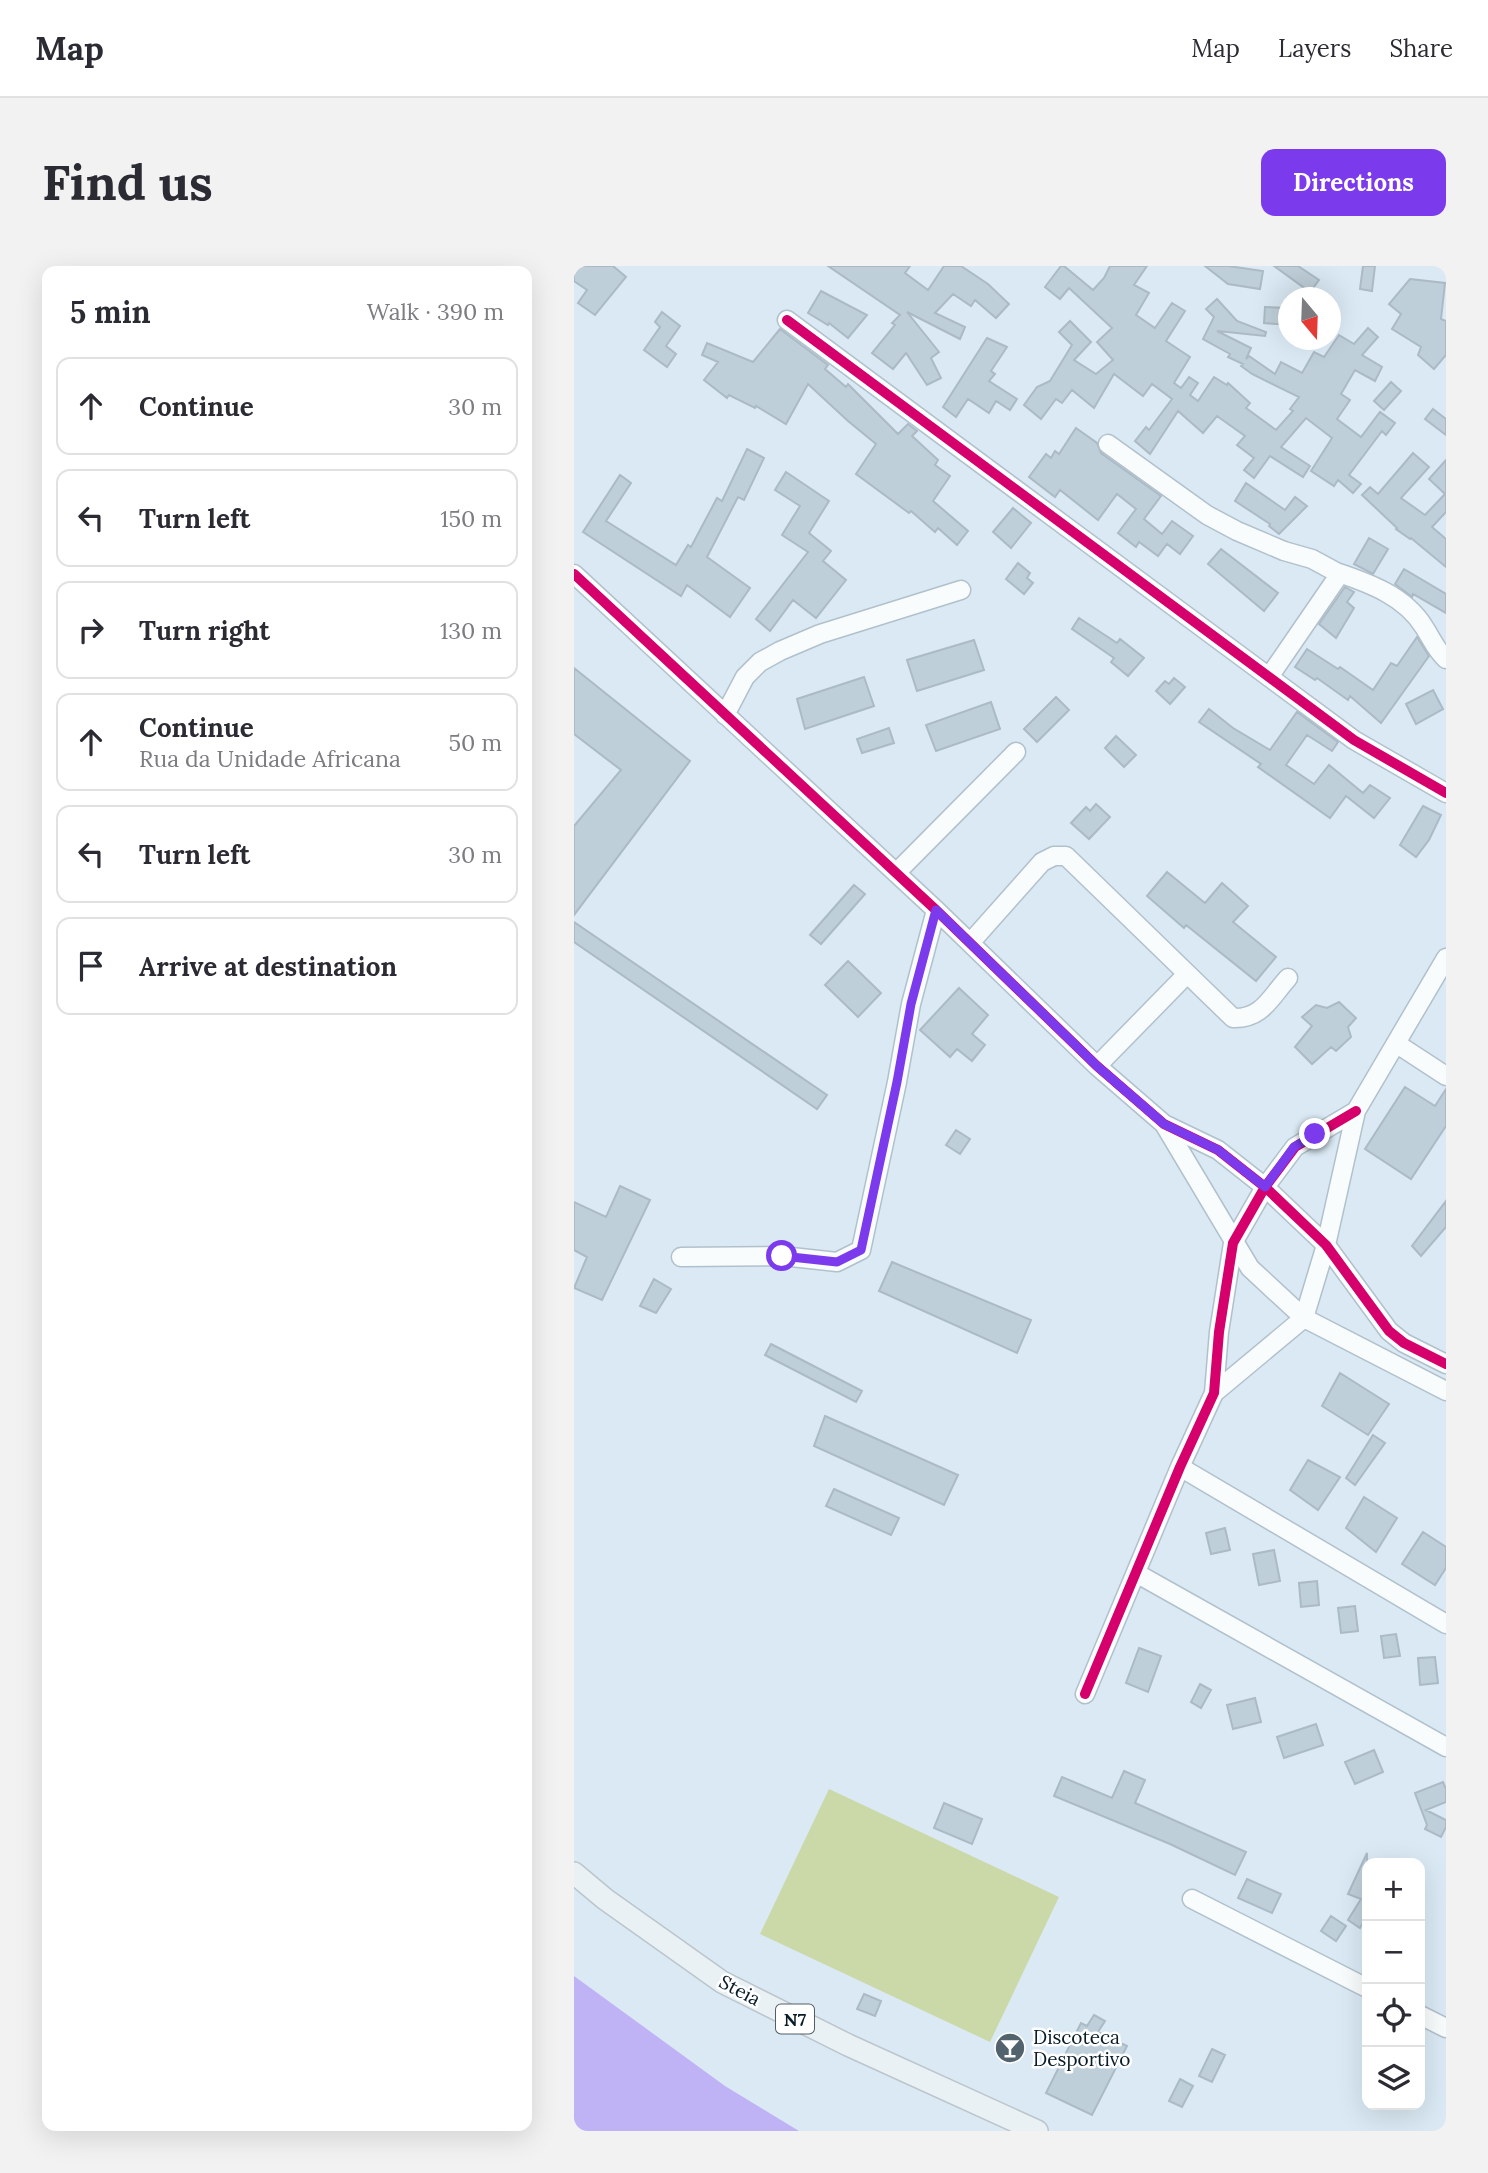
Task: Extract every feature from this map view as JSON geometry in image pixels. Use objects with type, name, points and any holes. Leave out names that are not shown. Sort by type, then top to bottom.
[{"type":"main road","name":"Steia","points":[[574,1873],[605,1899],[722,1982],[848,2045],[1037,2131]]},
{"type":"street","points":[[787,320],[1354,740],[1446,793]]},
{"type":"street","points":[[1108,444],[1208,516],[1284,551],[1312,559],[1336,572],[1371,583],[1407,606],[1424,626],[1436,650],[1446,659]]},
{"type":"street","points":[[1269,677],[1338,578],[1336,572]]},
{"type":"street","points":[[574,574],[936,910],[1097,1066],[1164,1124],[1218,1150],[1265,1187],[1326,1245],[1389,1331],[1404,1343],[1446,1364]]},
{"type":"street","points":[[725,715],[745,677],[760,662],[780,651],[820,634],[961,590]]},
{"type":"street","points":[[896,873],[1016,752]]},
{"type":"street","points":[[970,943],[1042,862],[1054,856],[1066,856],[1233,1018],[1256,1015],[1288,978]]},
{"type":"street","points":[[681,1257],[782,1256],[837,1262],[861,1250],[911,1004],[936,910]]},
{"type":"street","points":[[1214,1393],[1304,1318],[1326,1245],[1356,1111],[1446,958]]},
{"type":"street","points":[[1097,1066],[1187,974]]},
{"type":"street","points":[[1397,1044],[1446,1076]]},
{"type":"street","points":[[1085,1694],[1180,1467],[1214,1393],[1219,1332],[1233,1243],[1265,1187],[1294,1147],[1356,1111]]},
{"type":"street","points":[[1164,1124],[1250,1268],[1304,1318],[1446,1391]]},
{"type":"street","points":[[1180,1467],[1446,1624]]},
{"type":"street","points":[[1136,1573],[1446,1747]]},
{"type":"street","points":[[1192,1899],[1362,1985]]},
{"type":"street","points":[[1425,2018],[1446,2028]]},
{"type":"green space","points":[[829,1789],[1059,1897],[990,2042],[760,1934]]},
{"type":"shaded area","points":[[574,1976],[725,2086],[799,2131],[574,2131]]},
{"type":"building","points":[[574,266],[613,266],[626,277],[595,315],[578,303],[587,290],[574,281]]},
{"type":"building","points":[[828,266],[910,266],[905,273],[928,290],[944,266],[961,266],[988,284],[1009,304],[996,318],[975,300],[971,306],[953,294],[935,313],[965,327],[960,339],[907,312],[939,352],[931,358],[941,378],[927,385],[906,353],[893,369],[872,353],[900,315]]},
{"type":"building","points":[[1061,266],[1093,290],[1110,266],[1147,266],[1134,285],[1149,293],[1136,315],[1155,328],[1172,303],[1185,311],[1166,341],[1190,357],[1174,383],[1181,388],[1189,377],[1198,383],[1190,395],[1198,401],[1214,377],[1227,385],[1228,383],[1250,403],[1246,408],[1276,430],[1293,411],[1290,409],[1299,397],[1252,374],[1241,366],[1243,364],[1228,357],[1230,354],[1203,339],[1214,317],[1206,309],[1217,299],[1237,321],[1266,332],[1265,336],[1217,331],[1251,348],[1246,359],[1249,356],[1275,374],[1281,362],[1302,373],[1314,352],[1324,357],[1329,350],[1341,350],[1341,336],[1354,344],[1368,328],[1378,337],[1362,355],[1382,367],[1375,381],[1355,370],[1341,394],[1350,400],[1337,419],[1361,437],[1380,412],[1395,423],[1386,435],[1382,431],[1349,475],[1361,484],[1353,493],[1338,480],[1334,486],[1311,471],[1332,438],[1306,418],[1281,447],[1310,466],[1303,477],[1270,456],[1254,478],[1244,470],[1254,458],[1237,445],[1245,436],[1217,416],[1203,433],[1178,411],[1150,454],[1135,441],[1146,427],[1149,430],[1172,399],[1152,384],[1143,396],[1114,374],[1094,408],[1072,390],[1062,403],[1056,399],[1041,419],[1024,405],[1037,387],[1050,381],[1072,345],[1059,332],[1070,321],[1091,342],[1074,360],[1096,374],[1113,360],[1097,342],[1112,328],[1069,288],[1060,299],[1045,287]]},
{"type":"building","points":[[1205,266],[1263,271],[1260,289],[1228,284]]},
{"type":"building","points":[[1274,266],[1298,266],[1319,280],[1314,287],[1303,287]]},
{"type":"building","points":[[1363,266],[1375,266],[1372,291],[1360,289]]},
{"type":"building","points":[[1410,279],[1445,283],[1441,319],[1446,321],[1446,355],[1434,369],[1418,355],[1421,347],[1392,329],[1401,314],[1389,304]]},
{"type":"building","points":[[821,291],[867,315],[848,338],[829,323],[828,325],[808,313]]},
{"type":"building","points":[[1265,307],[1278,308],[1278,324],[1264,323]]},
{"type":"building","points":[[662,312],[680,326],[666,346],[676,354],[667,367],[644,350],[660,327],[655,322]]},
{"type":"building","points":[[780,329],[828,365],[825,369],[846,387],[848,384],[898,434],[908,424],[917,431],[912,436],[938,460],[935,465],[950,476],[933,501],[968,531],[957,545],[938,528],[935,532],[911,511],[909,513],[856,474],[876,444],[808,384],[786,424],[756,406],[755,408],[729,395],[727,398],[704,380],[718,362],[702,355],[707,343],[753,362]]},
{"type":"building","points":[[987,338],[1007,347],[991,371],[995,374],[989,381],[1017,399],[1010,410],[996,401],[989,413],[968,399],[956,417],[943,407]]},
{"type":"building","points":[[1391,382],[1401,391],[1384,410],[1374,401]]},
{"type":"building","points":[[1433,409],[1446,419],[1446,435],[1425,419]]},
{"type":"building","points":[[1076,428],[1097,443],[1101,453],[1161,496],[1144,519],[1162,534],[1172,521],[1193,536],[1180,554],[1167,544],[1158,556],[1139,542],[1136,547],[1118,533],[1136,509],[1117,494],[1098,520],[1060,490],[1055,497],[1029,477],[1046,454],[1051,458],[1055,451],[1059,454]]},
{"type":"building","points":[[747,449],[764,458],[744,500],[738,497],[707,557],[750,588],[730,617],[687,585],[681,596],[583,532],[620,475],[631,483],[606,521],[676,565],[688,545],[691,547],[717,498],[722,501]]},
{"type":"building","points":[[1413,453],[1429,467],[1401,498],[1425,515],[1445,494],[1429,479],[1446,460],[1446,512],[1432,527],[1446,539],[1446,567],[1396,529],[1362,495],[1370,487],[1378,494]]},
{"type":"building","points":[[786,472],[829,501],[809,533],[831,551],[823,561],[846,580],[816,618],[793,600],[770,631],[756,619],[808,552],[782,535],[800,506],[775,490]]},
{"type":"building","points":[[1246,483],[1285,510],[1295,497],[1307,506],[1279,534],[1270,524],[1235,501]]},
{"type":"building","points":[[1013,508],[1031,523],[1011,548],[993,532]]},
{"type":"building","points":[[1369,538],[1388,549],[1373,574],[1354,564]]},
{"type":"building","points":[[1221,549],[1278,593],[1264,611],[1208,564]]},
{"type":"building","points":[[1018,563],[1030,573],[1027,578],[1033,583],[1024,594],[1006,579]]},
{"type":"building","points":[[1404,569],[1446,594],[1446,613],[1413,594],[1412,597],[1395,584]]},
{"type":"building","points":[[1345,587],[1354,592],[1347,602],[1354,608],[1336,638],[1319,624]]},
{"type":"building","points":[[1079,618],[1117,643],[1120,639],[1144,658],[1128,676],[1111,662],[1114,658],[1072,629]]},
{"type":"building","points":[[1417,637],[1429,656],[1381,723],[1350,696],[1348,700],[1317,678],[1315,680],[1295,667],[1307,649],[1338,669],[1340,667],[1373,690],[1391,663],[1397,666]]},
{"type":"building","points":[[974,640],[984,670],[917,691],[907,660]]},
{"type":"building","points":[[574,668],[690,761],[574,915],[574,826],[621,770],[574,734]]},
{"type":"building","points":[[864,677],[874,706],[805,729],[797,699]]},
{"type":"building","points":[[1174,678],[1185,687],[1170,704],[1156,691],[1165,681],[1169,684]]},
{"type":"building","points":[[1433,690],[1443,709],[1416,724],[1406,704]]},
{"type":"building","points":[[1056,697],[1069,710],[1037,742],[1024,729]]},
{"type":"building","points":[[991,702],[1000,729],[936,751],[926,725]]},
{"type":"building","points":[[1209,709],[1233,728],[1270,750],[1297,712],[1338,742],[1332,751],[1307,735],[1286,765],[1314,784],[1329,765],[1363,793],[1370,785],[1390,798],[1374,818],[1346,796],[1330,818],[1258,767],[1261,764],[1199,722]]},
{"type":"building","points":[[889,728],[894,743],[862,753],[857,739]]},
{"type":"building","points":[[1116,736],[1136,755],[1124,767],[1105,748]]},
{"type":"building","points":[[1096,804],[1110,817],[1089,839],[1071,823],[1086,807],[1090,811]]},
{"type":"building","points":[[1423,806],[1441,815],[1429,840],[1416,857],[1400,845]]},
{"type":"building","points":[[1167,872],[1205,903],[1222,883],[1248,906],[1233,922],[1276,957],[1256,981],[1186,925],[1184,928],[1147,896]]},
{"type":"building","points":[[854,885],[865,894],[821,944],[810,935]]},
{"type":"building","points":[[574,922],[827,1095],[817,1109],[574,942]]},
{"type":"building","points":[[848,961],[881,993],[858,1017],[825,985]]},
{"type":"building","points":[[959,988],[988,1015],[972,1034],[985,1045],[972,1061],[957,1049],[950,1057],[920,1030]]},
{"type":"building","points":[[1339,1002],[1356,1018],[1348,1027],[1351,1037],[1336,1051],[1331,1047],[1312,1064],[1295,1047],[1312,1026],[1302,1017],[1316,1005],[1327,1008]]},
{"type":"building","points":[[1405,1087],[1435,1106],[1446,1089],[1446,1126],[1411,1179],[1365,1149]]},
{"type":"building","points":[[956,1130],[970,1139],[960,1154],[946,1145]]},
{"type":"building","points":[[620,1186],[650,1200],[602,1300],[574,1288],[587,1257],[574,1250],[574,1202],[606,1217]]},
{"type":"building","points":[[1446,1201],[1446,1227],[1421,1256],[1412,1246]]},
{"type":"building","points":[[892,1262],[1031,1320],[1017,1353],[879,1291]]},
{"type":"building","points":[[654,1279],[671,1289],[656,1313],[640,1306]]},
{"type":"building","points":[[771,1344],[862,1391],[856,1402],[765,1355]]},
{"type":"building","points":[[1340,1373],[1389,1404],[1368,1435],[1322,1406]]},
{"type":"building","points":[[825,1416],[958,1475],[944,1505],[814,1446]]},
{"type":"building","points":[[1373,1435],[1385,1443],[1355,1485],[1346,1478]]},
{"type":"building","points":[[1308,1460],[1340,1477],[1318,1510],[1290,1490]]},
{"type":"building","points":[[834,1489],[899,1518],[891,1535],[826,1506]]},
{"type":"building","points":[[1364,1497],[1397,1518],[1376,1552],[1346,1528]]},
{"type":"building","points":[[1225,1528],[1230,1550],[1211,1554],[1206,1533]]},
{"type":"building","points":[[1423,1532],[1446,1547],[1446,1568],[1435,1585],[1402,1564]]},
{"type":"building","points":[[1274,1550],[1280,1581],[1259,1585],[1253,1554]]},
{"type":"building","points":[[1317,1581],[1319,1605],[1301,1607],[1299,1583]]},
{"type":"building","points":[[1355,1606],[1358,1631],[1341,1633],[1338,1608]]},
{"type":"building","points":[[1396,1634],[1400,1656],[1384,1658],[1381,1636]]},
{"type":"building","points":[[1139,1648],[1161,1656],[1148,1692],[1126,1683]]},
{"type":"building","points":[[1435,1657],[1438,1683],[1420,1685],[1418,1658]]},
{"type":"building","points":[[1200,1684],[1211,1690],[1201,1708],[1191,1702]]},
{"type":"building","points":[[1255,1698],[1261,1722],[1233,1729],[1227,1705]]},
{"type":"building","points":[[1316,1724],[1323,1745],[1284,1758],[1277,1737]]},
{"type":"building","points":[[1374,1750],[1383,1772],[1355,1784],[1345,1762]]},
{"type":"building","points":[[1124,1771],[1145,1780],[1135,1803],[1246,1852],[1235,1875],[1170,1844],[1054,1796],[1062,1777],[1112,1798]]},
{"type":"building","points":[[1443,1782],[1446,1802],[1426,1810],[1446,1820],[1441,1837],[1425,1829],[1427,1825],[1415,1793]]},
{"type":"building","points":[[944,1803],[982,1819],[972,1844],[934,1828]]},
{"type":"building","points":[[1362,1864],[1362,1925],[1360,1928],[1348,1920],[1361,1899],[1348,1894]]},
{"type":"building","points":[[1247,1879],[1281,1894],[1272,1913],[1238,1898]]},
{"type":"building","points":[[1331,1916],[1346,1926],[1336,1941],[1321,1931]]},
{"type":"building","points":[[864,1994],[881,2001],[875,2016],[857,2009]]},
{"type":"building","points":[[1094,2015],[1105,2021],[1098,2032],[1127,2046],[1092,2115],[1046,2093],[1081,2023],[1087,2026]]},
{"type":"building","points":[[1212,2049],[1225,2055],[1212,2082],[1199,2076]]},
{"type":"building","points":[[1180,2079],[1193,2086],[1182,2107],[1169,2101]]},
{"type":"cycle path","points":[[787,320],[1354,740],[1446,793]]},
{"type":"cycle path","points":[[574,574],[936,910],[1097,1066],[1164,1124],[1218,1150],[1265,1187],[1326,1245],[1389,1331],[1404,1343],[1446,1364]]},
{"type":"cycle path","points":[[1085,1694],[1180,1467],[1214,1393],[1219,1332],[1233,1243],[1265,1187],[1295,1147],[1356,1111]]},
{"type":"place","name":"Discoteca Desportivo","points":[[1010,2048]]},
{"type":"route","points":[[782,1256],[837,1262],[861,1250],[911,1004],[936,910],[1097,1066],[1164,1124],[1218,1150],[1265,1187],[1294,1147],[1315,1134]]}]
